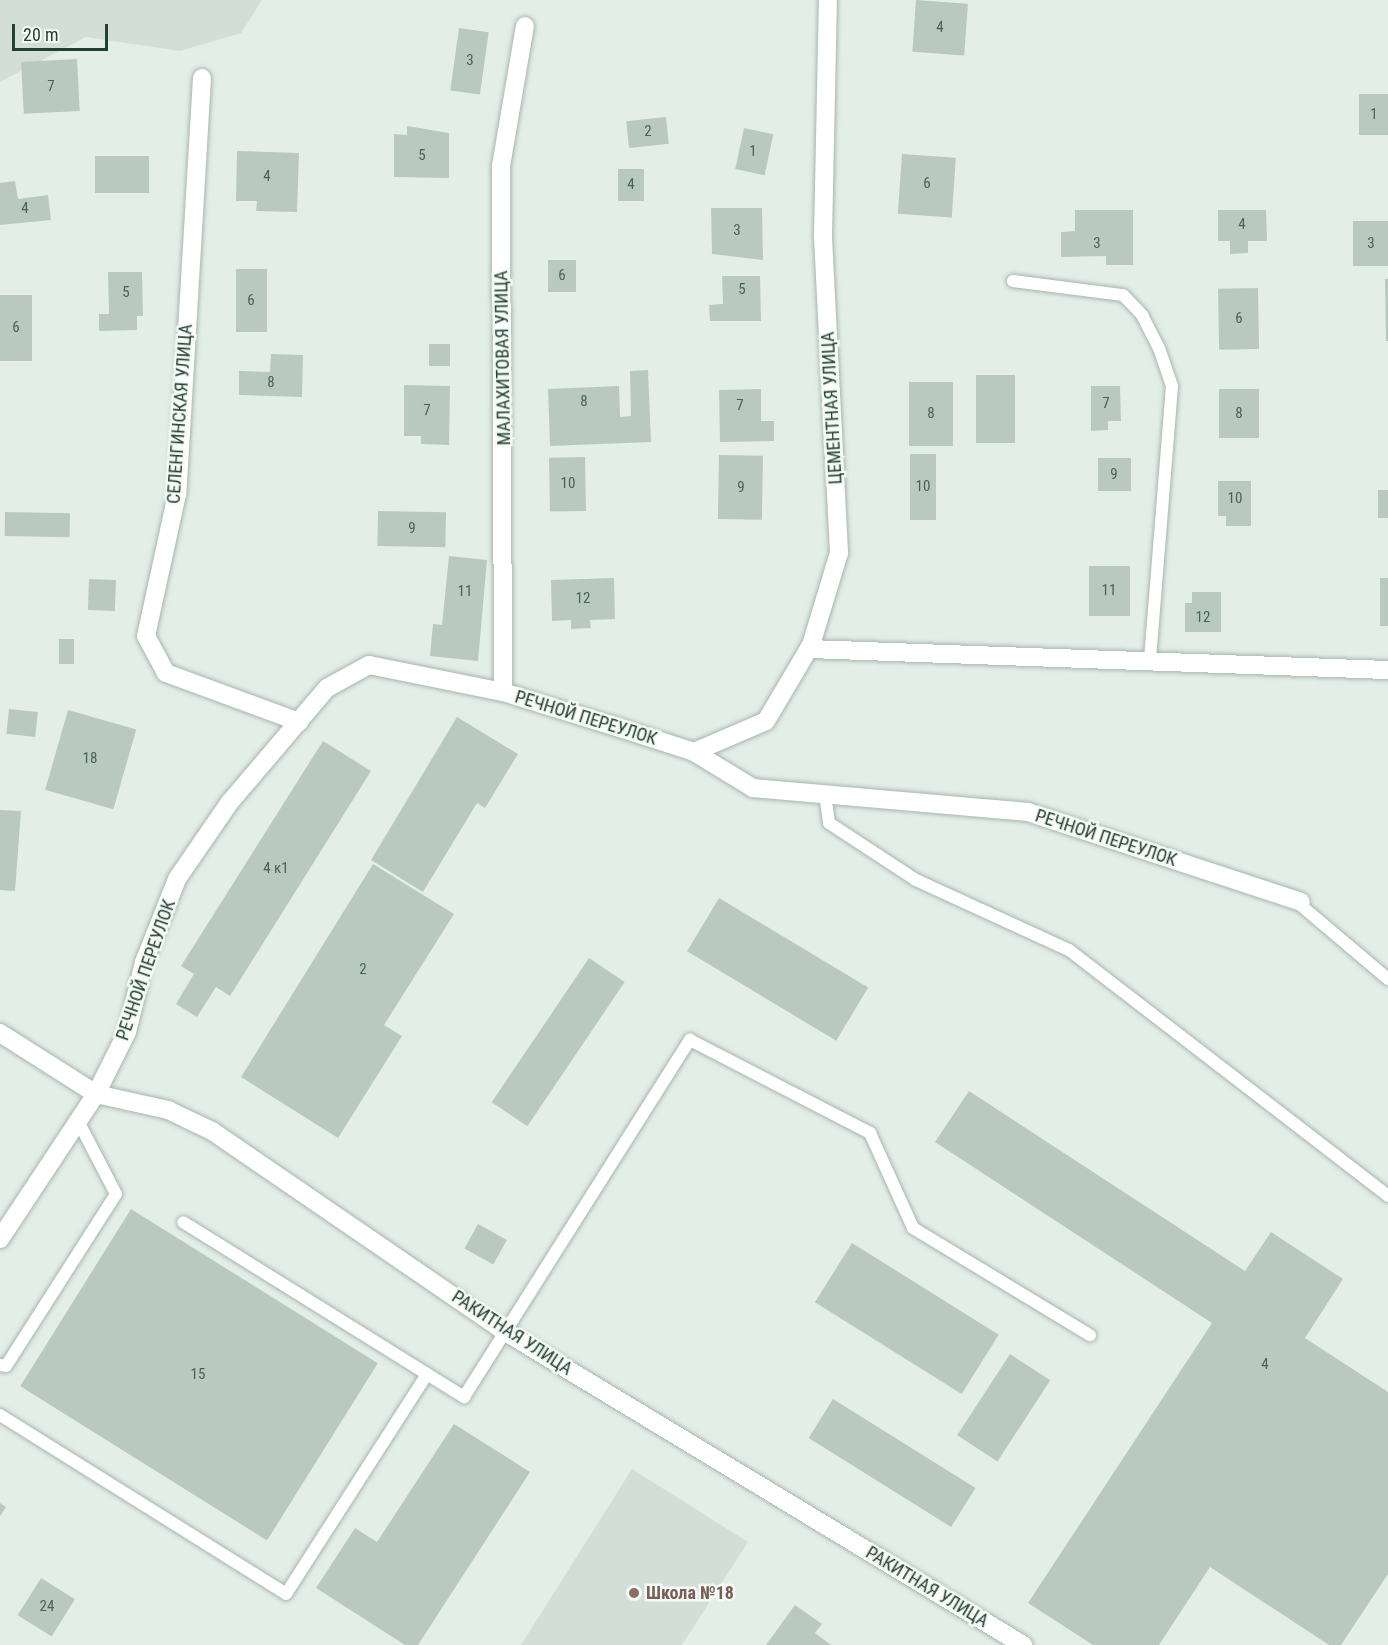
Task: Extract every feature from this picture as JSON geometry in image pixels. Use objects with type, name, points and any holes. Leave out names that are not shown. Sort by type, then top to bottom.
[{"type":"street","name":"ЦЕМЕНТНАЯ УЛИЦА","points":[[694,752],[766,721],[809,649],[839,553],[823,235],[828,0]]},
{"type":"street","name":"МАЛАХИТОВАЯ УЛИЦА","points":[[503,692],[501,166],[525,26]]},
{"type":"street","name":"СЕЛЕНГИНСКАЯ УЛИЦА","points":[[202,78],[177,494],[146,636],[166,673],[299,722]]},
{"type":"street","points":[[809,649],[1388,669]]},
{"type":"street","name":"РЕЧНОЙ ПЕРЕУЛОК","points":[[0,1239],[96,1094],[127,1032],[144,962],[177,879],[230,802],[327,687],[369,665],[503,692],[694,752],[753,788],[1029,812],[1299,902]]},
{"type":"street","name":"РАКИТНАЯ УЛИЦА","points":[[0,1033],[96,1094],[168,1110],[212,1131],[504,1331],[1023,1645]]},
{"type":"lane","points":[[1013,281],[1123,295],[1142,315],[1159,348],[1172,386],[1150,661]]},
{"type":"lane","points":[[825,794],[829,823],[916,880],[1069,950],[1388,1196]]},
{"type":"lane","points":[[1299,902],[1388,979]]},
{"type":"lane","points":[[183,1222],[464,1396],[690,1040],[870,1133],[913,1228],[1090,1335]]},
{"type":"lane","points":[[0,1365],[6,1366],[116,1194],[78,1120]]},
{"type":"lane","points":[[0,1415],[286,1594],[427,1374]]},
{"type":"shaded area","points":[[0,0],[262,0],[241,33],[180,51],[86,37],[0,82]]},
{"type":"shaded area","name":"Школа №18","points":[[632,1469],[748,1542],[682,1645],[521,1645]]},
{"type":"building","points":[[916,0],[968,4],[964,56],[912,52]]},
{"type":"building","points":[[459,28],[489,32],[480,95],[450,90]]},
{"type":"building","points":[[77,59],[80,111],[24,114],[21,62]]},
{"type":"building","points":[[1359,94],[1388,94],[1388,135],[1359,135]]},
{"type":"building","points":[[666,117],[669,144],[629,148],[626,121]]},
{"type":"building","points":[[407,126],[449,133],[449,178],[394,177],[394,134],[407,135]]},
{"type":"building","points":[[744,128],[773,134],[765,175],[735,169]]},
{"type":"building","points":[[237,151],[299,153],[297,212],[256,211],[257,201],[236,201]]},
{"type":"building","points":[[902,154],[956,158],[952,218],[898,214]]},
{"type":"building","points":[[95,156],[149,156],[149,193],[95,193]]},
{"type":"building","points":[[618,169],[644,169],[644,201],[618,201]]},
{"type":"building","points":[[15,181],[18,199],[48,195],[51,220],[0,225],[0,183]]},
{"type":"building","points":[[711,208],[762,208],[763,260],[712,254]]},
{"type":"building","points":[[1075,210],[1133,210],[1133,265],[1106,265],[1106,256],[1061,257],[1061,232],[1075,231]]},
{"type":"building","points":[[1218,210],[1266,210],[1267,241],[1248,241],[1248,253],[1230,254],[1230,241],[1218,241]]},
{"type":"building","points":[[1353,221],[1388,221],[1388,266],[1353,266]]},
{"type":"building","points":[[548,260],[576,260],[576,292],[548,292]]},
{"type":"building","points":[[236,269],[267,269],[267,332],[236,332]]},
{"type":"building","points":[[108,272],[142,272],[143,316],[137,316],[137,330],[99,331],[99,314],[109,314]]},
{"type":"building","points":[[722,276],[760,276],[761,321],[710,321],[709,305],[723,304]]},
{"type":"building","points":[[1385,279],[1388,279],[1388,341],[1386,341]]},
{"type":"building","points":[[1258,288],[1259,349],[1219,350],[1218,289]]},
{"type":"building","points":[[0,295],[32,295],[32,361],[0,361]]},
{"type":"building","points":[[429,344],[450,344],[450,366],[429,366]]},
{"type":"building","points":[[271,354],[303,355],[302,397],[239,395],[239,371],[270,372]]},
{"type":"building","points":[[648,370],[651,442],[550,446],[548,389],[619,386],[620,417],[631,416],[630,371]]},
{"type":"building","points":[[976,375],[1015,375],[1015,443],[976,443]]},
{"type":"building","points":[[909,382],[953,382],[953,446],[909,446]]},
{"type":"building","points":[[404,385],[450,386],[449,445],[421,444],[421,436],[404,436]]},
{"type":"building","points":[[1091,386],[1120,386],[1121,421],[1108,421],[1108,430],[1091,431]]},
{"type":"building","points":[[761,389],[761,421],[774,421],[774,441],[720,442],[719,390]]},
{"type":"building","points":[[1219,389],[1259,389],[1259,438],[1219,438]]},
{"type":"building","points":[[910,454],[936,454],[936,520],[910,520]]},
{"type":"building","points":[[719,455],[763,456],[762,520],[718,519]]},
{"type":"building","points":[[585,457],[586,511],[550,512],[549,458]]},
{"type":"building","points":[[1098,458],[1131,458],[1131,491],[1098,491]]},
{"type":"building","points":[[1218,481],[1251,481],[1251,526],[1226,526],[1226,516],[1218,516]]},
{"type":"building","points":[[1378,490],[1388,490],[1388,518],[1378,518]]},
{"type":"building","points":[[378,511],[446,512],[445,547],[377,546]]},
{"type":"building","points":[[5,512],[70,513],[70,537],[5,536]]},
{"type":"building","points":[[449,556],[487,560],[478,661],[430,656],[433,624],[442,625]]},
{"type":"building","points":[[1089,566],[1130,566],[1130,616],[1089,616]]},
{"type":"building","points":[[614,578],[615,619],[590,620],[591,628],[571,629],[571,620],[552,621],[551,580]]},
{"type":"building","points":[[1380,578],[1388,578],[1388,626],[1380,626]]},
{"type":"building","points":[[89,579],[116,580],[115,611],[88,610]]},
{"type":"building","points":[[1192,592],[1221,592],[1221,632],[1185,632],[1185,603],[1192,603]]},
{"type":"building","points":[[59,639],[74,639],[74,664],[59,664]]},
{"type":"building","points":[[9,709],[38,712],[35,737],[6,734]]},
{"type":"building","points":[[68,710],[136,730],[113,809],[45,790]]},
{"type":"building","points":[[457,717],[518,754],[485,808],[477,803],[423,892],[371,860]]},
{"type":"building","points":[[323,741],[371,771],[230,996],[216,987],[197,1017],[176,1004],[194,974],[181,966]]},
{"type":"building","points":[[0,810],[21,811],[15,891],[0,890]]},
{"type":"building","points":[[373,864],[454,914],[384,1025],[402,1036],[338,1138],[241,1077]]},
{"type":"building","points":[[719,898],[868,988],[836,1041],[687,951]]},
{"type":"building","points":[[589,958],[625,982],[527,1126],[492,1102]]},
{"type":"building","points":[[969,1091],[1245,1271],[1271,1232],[1343,1279],[1305,1338],[1388,1392],[1388,1574],[1341,1645],[1329,1645],[1210,1567],[1159,1645],[1093,1645],[1028,1603],[1212,1323],[935,1142]]},
{"type":"building","points":[[131,1209],[378,1363],[267,1540],[20,1386]]},
{"type":"building","points":[[478,1224],[507,1240],[493,1264],[464,1248]]},
{"type":"building","points":[[852,1243],[999,1335],[962,1394],[815,1302]]},
{"type":"building","points":[[1010,1354],[1050,1380],[997,1461],[957,1435]]},
{"type":"building","points":[[833,1399],[975,1488],[951,1527],[809,1438]]},
{"type":"building","points":[[454,1424],[530,1472],[418,1645],[405,1645],[316,1588],[355,1528],[377,1542]]},
{"type":"building","points":[[0,1503],[6,1507],[0,1516]]},
{"type":"building","points":[[41,1578],[75,1599],[52,1637],[18,1615]]},
{"type":"building","points":[[795,1605],[822,1624],[815,1633],[831,1645],[766,1645]]},
{"type":"place","name":"Школа №18","points":[[634,1593]]}]
